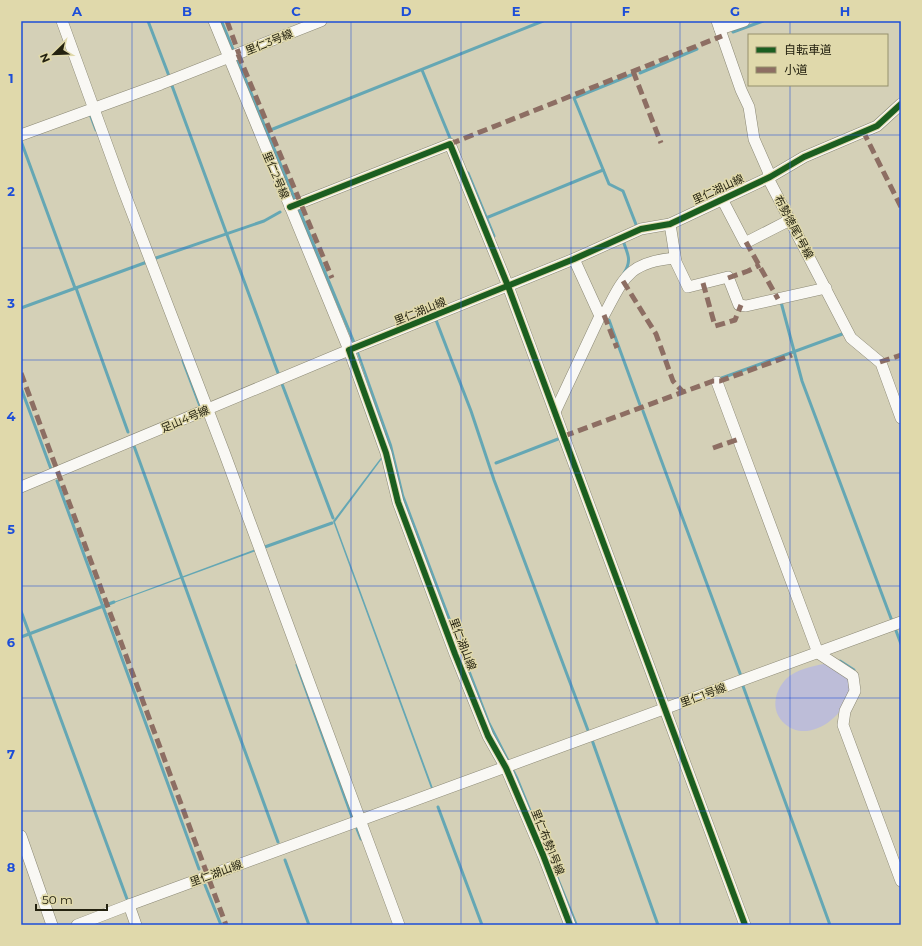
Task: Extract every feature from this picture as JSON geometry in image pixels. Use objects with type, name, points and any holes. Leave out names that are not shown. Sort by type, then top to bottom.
[{"type":"street","points":[[62,21],[93,108],[226,459],[359,821],[399,925]]},
{"type":"street","name":"里仁2号線","points":[[214,21],[349,350]]},
{"type":"street","name":"里仁3号線","points":[[21,136],[239,54],[321,21]]},
{"type":"street","points":[[719,25],[744,21]]},
{"type":"street","name":"布勢徳尾1号線","points":[[719,25],[741,90],[749,107],[754,139],[770,177],[770,182],[851,338],[881,363],[901,418]]},
{"type":"street","name":"里仁湖山線","points":[[77,925],[506,768],[488,736],[398,502],[386,452],[349,350],[574,259],[641,229],[670,224],[770,177],[804,157],[877,126],[901,104]]},
{"type":"street","points":[[290,207],[450,144],[508,286],[745,925]]},
{"type":"street","points":[[722,199],[745,243],[790,220]]},
{"type":"street","points":[[670,224],[675,258],[688,287],[728,277],[739,305],[746,306],[826,288]]},
{"type":"street","points":[[555,412],[600,316],[604,315],[622,282],[632,270],[651,262],[675,258]]},
{"type":"street","points":[[574,259],[600,316]]},
{"type":"street","name":"足山4号線","points":[[21,487],[349,350]]},
{"type":"street","points":[[717,382],[818,653],[853,676],[855,691],[845,711],[843,725],[901,881]]},
{"type":"street","name":"里仁1号線","points":[[506,768],[901,622]]},
{"type":"street","name":"里仁布勢1号線","points":[[506,768],[543,855],[570,925]]},
{"type":"street","points":[[21,836],[52,925]]},
{"type":"street","points":[[129,905],[136,925]]},
{"type":"shaded area","points":[[220,21],[223,21],[355,341],[392,445],[404,495],[467,662],[490,722],[518,777],[578,925],[575,925],[486,720],[401,495],[389,447],[357,353],[253,105]]},
{"type":"shaded area","points":[[383,455],[384,456],[335,522],[434,791],[432,791],[333,521]]},
{"type":"shaded area","points":[[256,549],[256,551],[111,604],[111,603]]},
{"type":"shaded area","points":[[824,664],[837,669],[847,678],[850,688],[847,699],[841,710],[821,727],[809,731],[797,730],[785,724],[777,713],[776,701],[779,689],[787,678],[795,673],[809,667]]},
{"type":"waterway","points":[[148,21],[169,76]]},
{"type":"waterway","points":[[273,129],[543,21]]},
{"type":"waterway","points":[[733,32],[763,21]]},
{"type":"waterway","points":[[640,73],[697,49]]},
{"type":"waterway","points":[[422,70],[450,138]]},
{"type":"waterway","points":[[631,75],[574,98],[609,184],[623,191],[637,227]]},
{"type":"waterway","points":[[171,83],[278,373]]},
{"type":"waterway","points":[[88,115],[90,114],[96,130]]},
{"type":"waterway","points":[[21,141],[75,288]]},
{"type":"waterway","points":[[486,218],[603,170]]},
{"type":"waterway","points":[[468,173],[494,236]]},
{"type":"waterway","points":[[156,258],[264,221],[280,212]]},
{"type":"waterway","points":[[624,273],[629,261],[623,241],[625,241]]},
{"type":"waterway","points":[[21,308],[147,262]]},
{"type":"waterway","points":[[76,288],[128,432]]},
{"type":"waterway","points":[[781,302],[802,381],[892,621]]},
{"type":"waterway","points":[[436,320],[471,411],[494,480],[589,733]]},
{"type":"waterway","points":[[609,320],[640,405]]},
{"type":"waterway","points":[[719,379],[845,333]]},
{"type":"waterway","points":[[183,361],[200,406]]},
{"type":"waterway","points":[[282,384],[333,518]]},
{"type":"waterway","points":[[21,388],[51,469]]},
{"type":"waterway","points":[[643,411],[741,676]]},
{"type":"waterway","points":[[496,463],[558,439]]},
{"type":"waterway","points":[[134,446],[278,842]]},
{"type":"waterway","points":[[57,481],[199,869]]},
{"type":"waterway","points":[[262,548],[332,523]]},
{"type":"waterway","points":[[21,637],[114,602]]},
{"type":"waterway","points":[[21,611],[127,899]]},
{"type":"waterway","points":[[895,628],[901,644]]},
{"type":"waterway","points":[[840,661],[854,670]]},
{"type":"waterway","points":[[297,665],[352,817]]},
{"type":"waterway","points":[[743,686],[830,925]]},
{"type":"waterway","points":[[592,740],[658,925]]},
{"type":"waterway","points":[[438,807],[482,925]]},
{"type":"waterway","points":[[357,829],[361,839]]},
{"type":"waterway","points":[[285,860],[309,925]]},
{"type":"waterway","points":[[205,885],[221,925]]},
{"type":"marked path","points":[[227,21],[239,54]]},
{"type":"marked path","points":[[450,144],[722,36]]},
{"type":"marked path","points":[[238,54],[332,278]]},
{"type":"marked path","points":[[633,71],[661,143]]},
{"type":"marked path","points":[[863,131],[901,207]]},
{"type":"marked path","points":[[746,242],[778,299]]},
{"type":"marked path","points":[[728,278],[760,265]]},
{"type":"marked path","points":[[623,281],[656,334],[673,381],[683,392]]},
{"type":"marked path","points":[[703,283],[715,326],[735,320],[741,305]]},
{"type":"marked path","points":[[604,315],[617,348]]},
{"type":"marked path","points":[[564,436],[713,381],[720,381],[792,355]]},
{"type":"marked path","points":[[880,362],[901,355]]},
{"type":"marked path","points":[[21,373],[226,925]]},
{"type":"marked path","points":[[713,448],[739,439]]},
{"type":"cycle path","points":[[570,925],[543,855],[506,768],[488,736],[455,654],[398,502],[386,453],[349,350],[574,259],[641,229],[670,224],[770,177],[804,157],[877,126],[901,104]]},
{"type":"cycle path","points":[[290,207],[450,144],[508,286],[745,925]]}]
